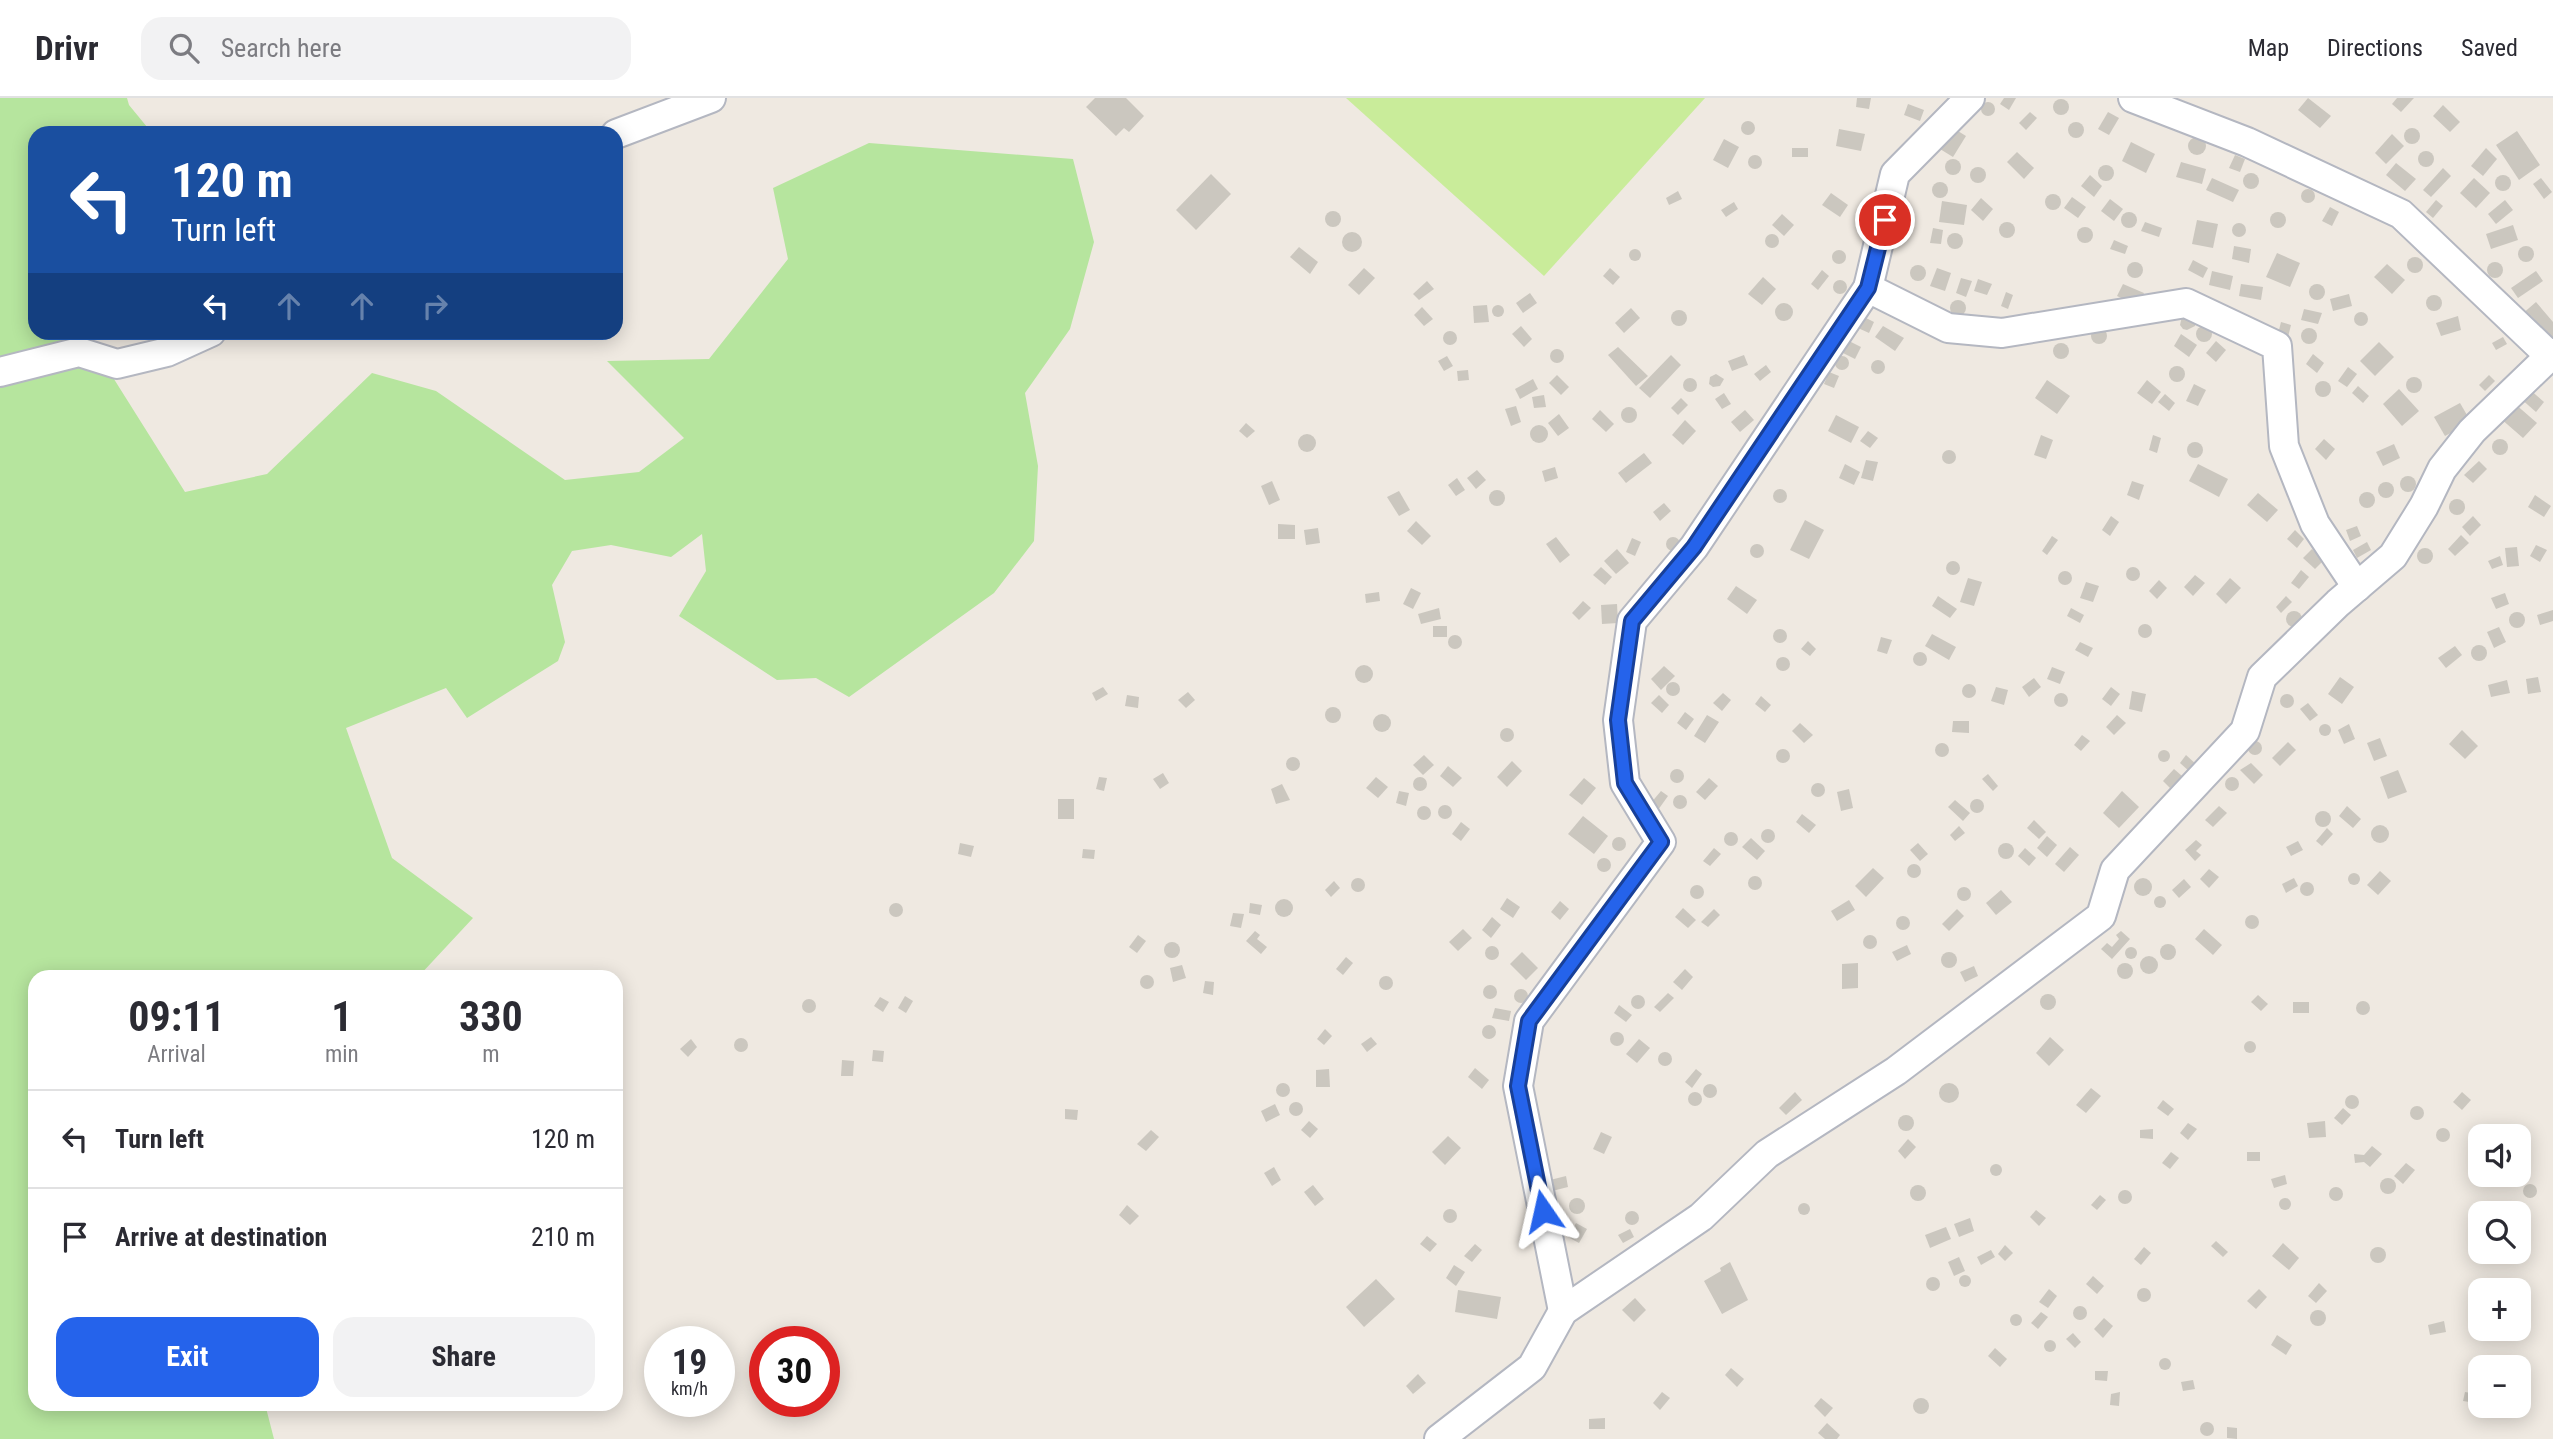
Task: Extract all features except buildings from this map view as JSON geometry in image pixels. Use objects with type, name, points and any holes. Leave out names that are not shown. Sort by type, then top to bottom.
[{"type":"street","points":[[623,131],[712,98]]},
{"type":"street","points":[[1563,1311],[1518,1086],[1529,1021],[1661,842],[1625,783],[1618,720],[1632,621],[1694,547],[1868,288],[1895,174],[1970,98]]},
{"type":"street","points":[[1439,1439],[1532,1367],[1563,1311],[1701,1217],[1768,1154],[1896,1071],[2101,916],[2115,870],[2245,731],[2262,677],[2393,556],[2424,506],[2442,469],[2472,431],[2551,354],[2401,214],[2247,142],[2133,98]]},
{"type":"street","points":[[1868,288],[1948,328],[2002,332],[2186,303],[2277,346],[2284,446],[2315,524],[2357,587]]},
{"type":"street","points":[[0,372],[79,352],[117,364],[167,352],[193,340]]},
{"type":"green space","points":[[0,98],[127,98],[129,105],[146,126],[28,126],[28,340],[89,340],[185,492],[267,474],[372,373],[436,391],[565,480],[639,472],[684,438],[607,361],[709,359],[788,259],[773,188],[869,143],[1073,159],[1094,242],[1070,329],[1025,393],[1038,466],[1034,541],[994,593],[849,697],[816,678],[777,680],[679,616],[706,571],[702,534],[671,557],[611,545],[572,551],[552,585],[565,642],[558,661],[467,718],[446,688],[346,728],[392,858],[473,918],[425,970],[28,970],[28,1411],[267,1411],[274,1439],[0,1439]]},
{"type":"green space","points":[[1346,98],[1705,98],[1544,276]]},
{"type":"route","points":[[1543,1211],[1518,1086],[1529,1021],[1661,842],[1625,783],[1618,720],[1632,621],[1694,547],[1868,288],[1885,220]]}]
